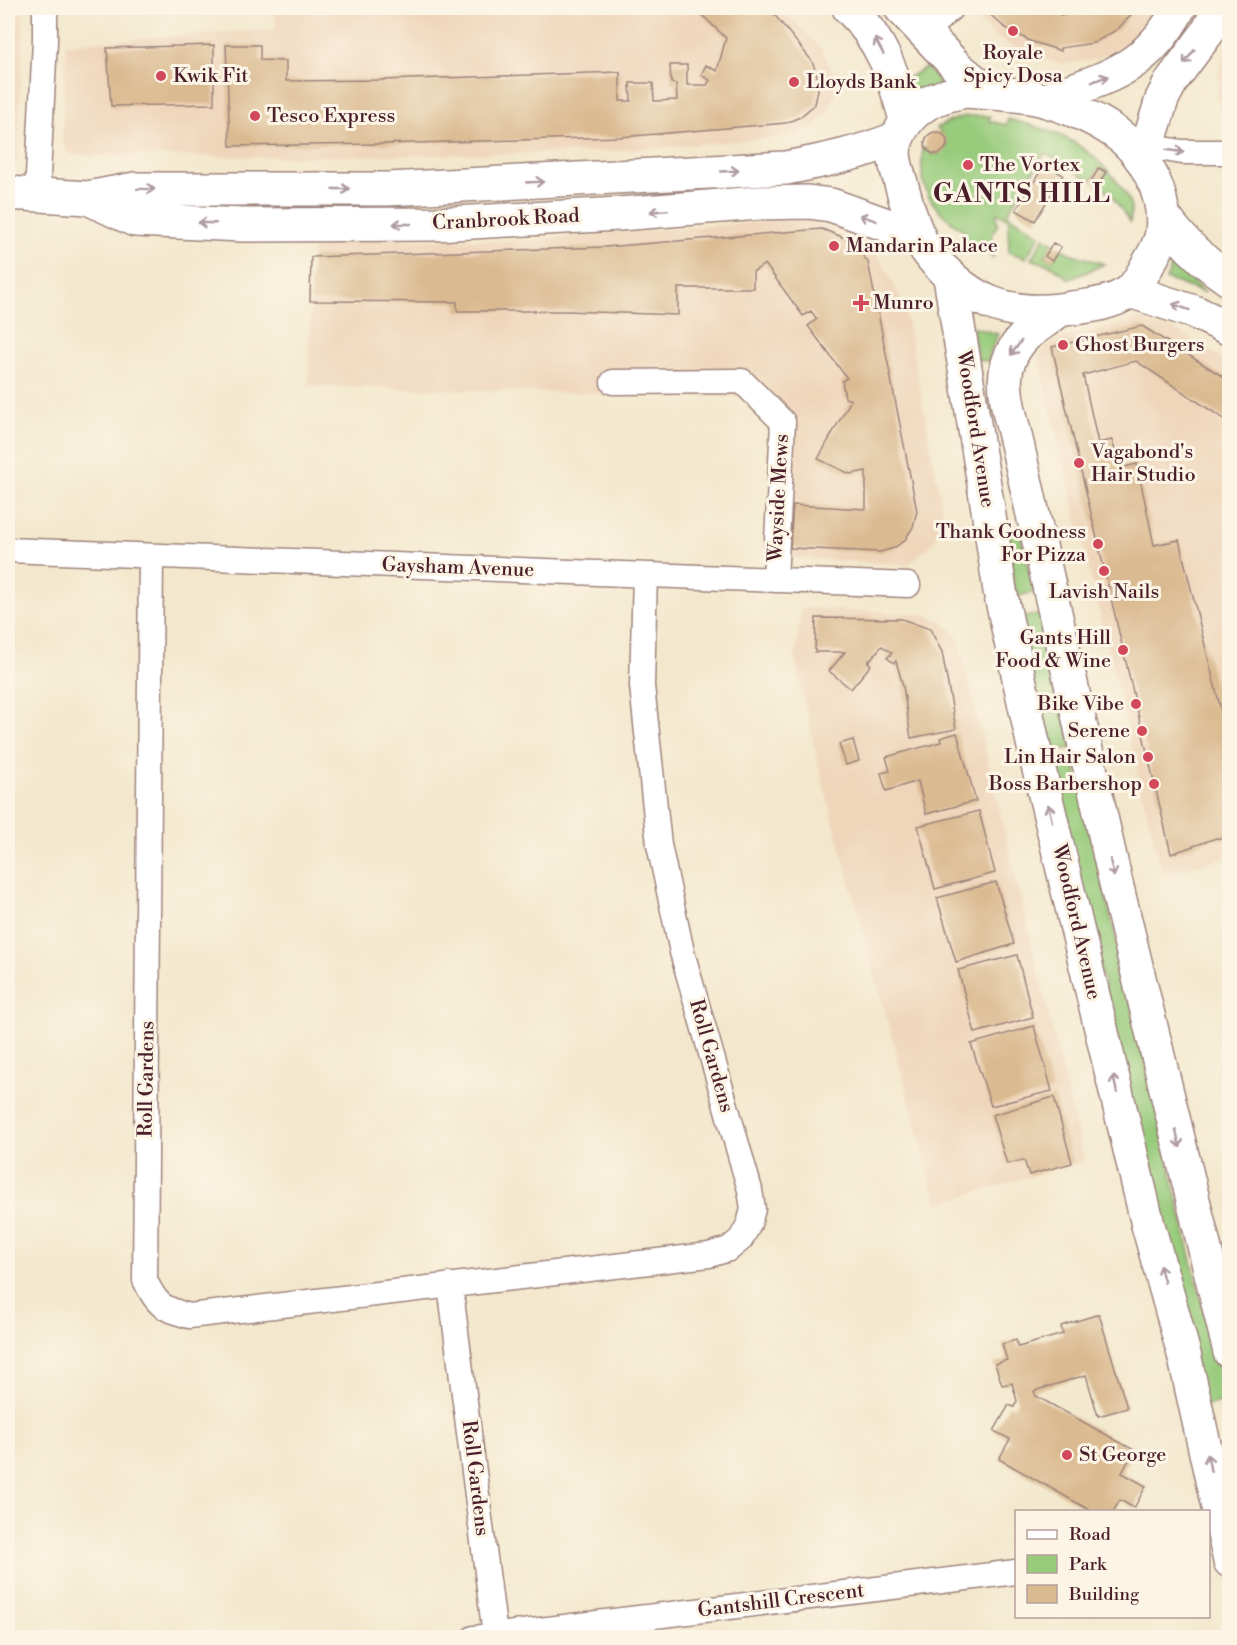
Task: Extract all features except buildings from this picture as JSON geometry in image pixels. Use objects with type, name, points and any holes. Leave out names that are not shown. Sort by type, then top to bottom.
[{"type":"main road","points":[[849,8],[870,31],[885,56],[897,85],[902,129],[894,153],[908,210],[921,242],[950,277],[990,303],[1034,311],[1092,305],[1130,291],[1154,254],[1162,235],[1163,215],[1154,183],[1139,150],[1089,118],[1046,100]]},
{"type":"main road","points":[[901,8],[957,67],[989,93]]},
{"type":"main road","points":[[1046,100],[1121,71],[1144,55],[1179,8]]},
{"type":"main road","points":[[1139,150],[1167,90],[1207,33],[1220,8]]},
{"type":"main road","name":"Cranbrook Road","points":[[22,194],[88,198],[135,189],[388,189],[786,168],[833,159],[879,146],[902,129],[917,108],[949,94],[966,91],[1046,100]]},
{"type":"main road","name":"Cranbrook Road","points":[[88,198],[135,220],[242,225],[436,224],[619,214],[759,203],[808,202],[831,205],[887,225],[921,242]]},
{"type":"main road","points":[[1163,215],[1177,235],[1193,251],[1230,280]]},
{"type":"main road","name":"Woodford Avenue","points":[[950,277],[1002,602],[1037,761],[1148,1226],[1187,1364],[1221,1553]]},
{"type":"main road","points":[[1130,291],[1197,313],[1230,329]]},
{"type":"main road","name":"Woodford Avenue","points":[[1059,310],[1045,323],[1028,333],[1014,348],[1006,363],[1004,378],[1022,469],[1114,879],[1229,1345]]},
{"type":"street","points":[[22,194],[45,41],[45,8]]},
{"type":"street","points":[[924,33],[951,8]]},
{"type":"street","points":[[1139,150],[1230,152]]},
{"type":"street","name":"Wayside Mews","points":[[613,382],[742,381],[783,422],[775,580]]},
{"type":"street","name":"Gaysham Avenue","points":[[8,550],[908,585]]},
{"type":"street","name":"Roll Gardens","points":[[151,556],[145,1280],[153,1298],[168,1310],[189,1316],[709,1255],[729,1249],[741,1239],[749,1224],[753,1209],[750,1190],[682,952],[659,845],[642,686],[645,575]]},
{"type":"street","name":"Roll Gardens","points":[[450,1285],[485,1636]]},
{"type":"street","name":"Gantshill Crescent","points":[[485,1636],[1015,1572]]},
{"type":"shaded area","points":[[275,8],[781,8],[822,49],[834,78],[835,95],[829,110],[816,125],[788,137],[602,152],[288,157],[69,155],[62,139],[66,44],[276,29]]},
{"type":"shaded area","points":[[965,8],[1158,8],[1129,41],[1098,59],[1061,64],[1024,53],[995,36]]},
{"type":"shaded area","points":[[8,13],[24,14],[17,162],[8,161]]},
{"type":"shaded area","points":[[1229,46],[1229,122],[1219,107],[1216,88],[1219,69]]},
{"type":"shaded area","points":[[823,217],[857,230],[880,257],[905,309],[943,513],[934,542],[908,565],[774,556],[778,442],[741,397],[308,386],[312,239],[522,240]]},
{"type":"shaded area","points":[[1141,319],[1175,329],[1229,363],[1229,859],[1219,859],[1162,875],[1038,357],[1048,344],[1062,338]]},
{"type":"shaded area","points":[[801,608],[922,614],[942,621],[958,637],[1084,1161],[937,1204],[819,768],[795,658]]},
{"type":"green space","points":[[926,67],[942,84],[904,104],[903,81]]},
{"type":"green space","points":[[965,116],[990,116],[989,121],[1006,125],[1008,119],[1055,133],[1080,146],[1104,166],[1123,190],[1129,200],[1130,222],[1109,192],[1098,186],[1106,172],[1099,168],[1091,181],[1045,153],[1007,214],[1040,235],[1026,258],[1009,252],[1008,226],[1010,220],[998,213],[996,216],[998,224],[992,234],[993,258],[983,247],[975,255],[959,241],[964,231],[943,214],[929,197],[922,175],[923,148],[932,154],[939,154],[947,146],[946,139],[937,128]]},
{"type":"green space","points":[[1044,237],[1053,243],[1045,256],[1052,261],[1060,248],[1104,264],[1069,279],[1052,266],[1031,259]]},
{"type":"green space","points":[[1174,260],[1192,281],[1205,293],[1166,279]]},
{"type":"green space","points":[[972,327],[998,334],[990,352],[989,361],[978,360]]},
{"type":"green space","points":[[1019,528],[1034,593],[1016,596],[1006,531]]},
{"type":"green space","points":[[1042,614],[1072,748],[1049,751],[1019,618]]},
{"type":"green space","points":[[1074,761],[1225,1401],[1205,1406],[1052,766]]},
{"type":"place","name":"Royale Spicy Dosa","points":[[1013,31]]},
{"type":"place","name":"Kwik Fit","points":[[161,76]]},
{"type":"place","name":"Lloyds Bank","points":[[794,82]]},
{"type":"place","name":"Tesco Express","points":[[255,116]]},
{"type":"place","name":"The Vortex","points":[[968,165]]},
{"type":"place","name":"Mandarin Palace","points":[[834,246]]},
{"type":"place","name":"Munro","points":[[861,303]]},
{"type":"place","name":"Ghost Burgers","points":[[1063,345]]},
{"type":"place","name":"Vagabond's Hair Studio","points":[[1079,463]]},
{"type":"place","name":"Thank Goodness For Pizza","points":[[1098,544]]},
{"type":"place","name":"Lavish Nails","points":[[1104,571]]},
{"type":"place","name":"Gants Hill Food & Wine","points":[[1123,650]]},
{"type":"place","name":"Bike Vibe","points":[[1136,704]]},
{"type":"place","name":"Serene","points":[[1142,731]]},
{"type":"place","name":"Lin Hair Salon","points":[[1148,757]]},
{"type":"place","name":"Boss Barbershop","points":[[1154,784]]},
{"type":"place","name":"St George","points":[[1067,1455]]},
{"type":"district","name":"GANTS HILL","points":[[1022,194]]}]
